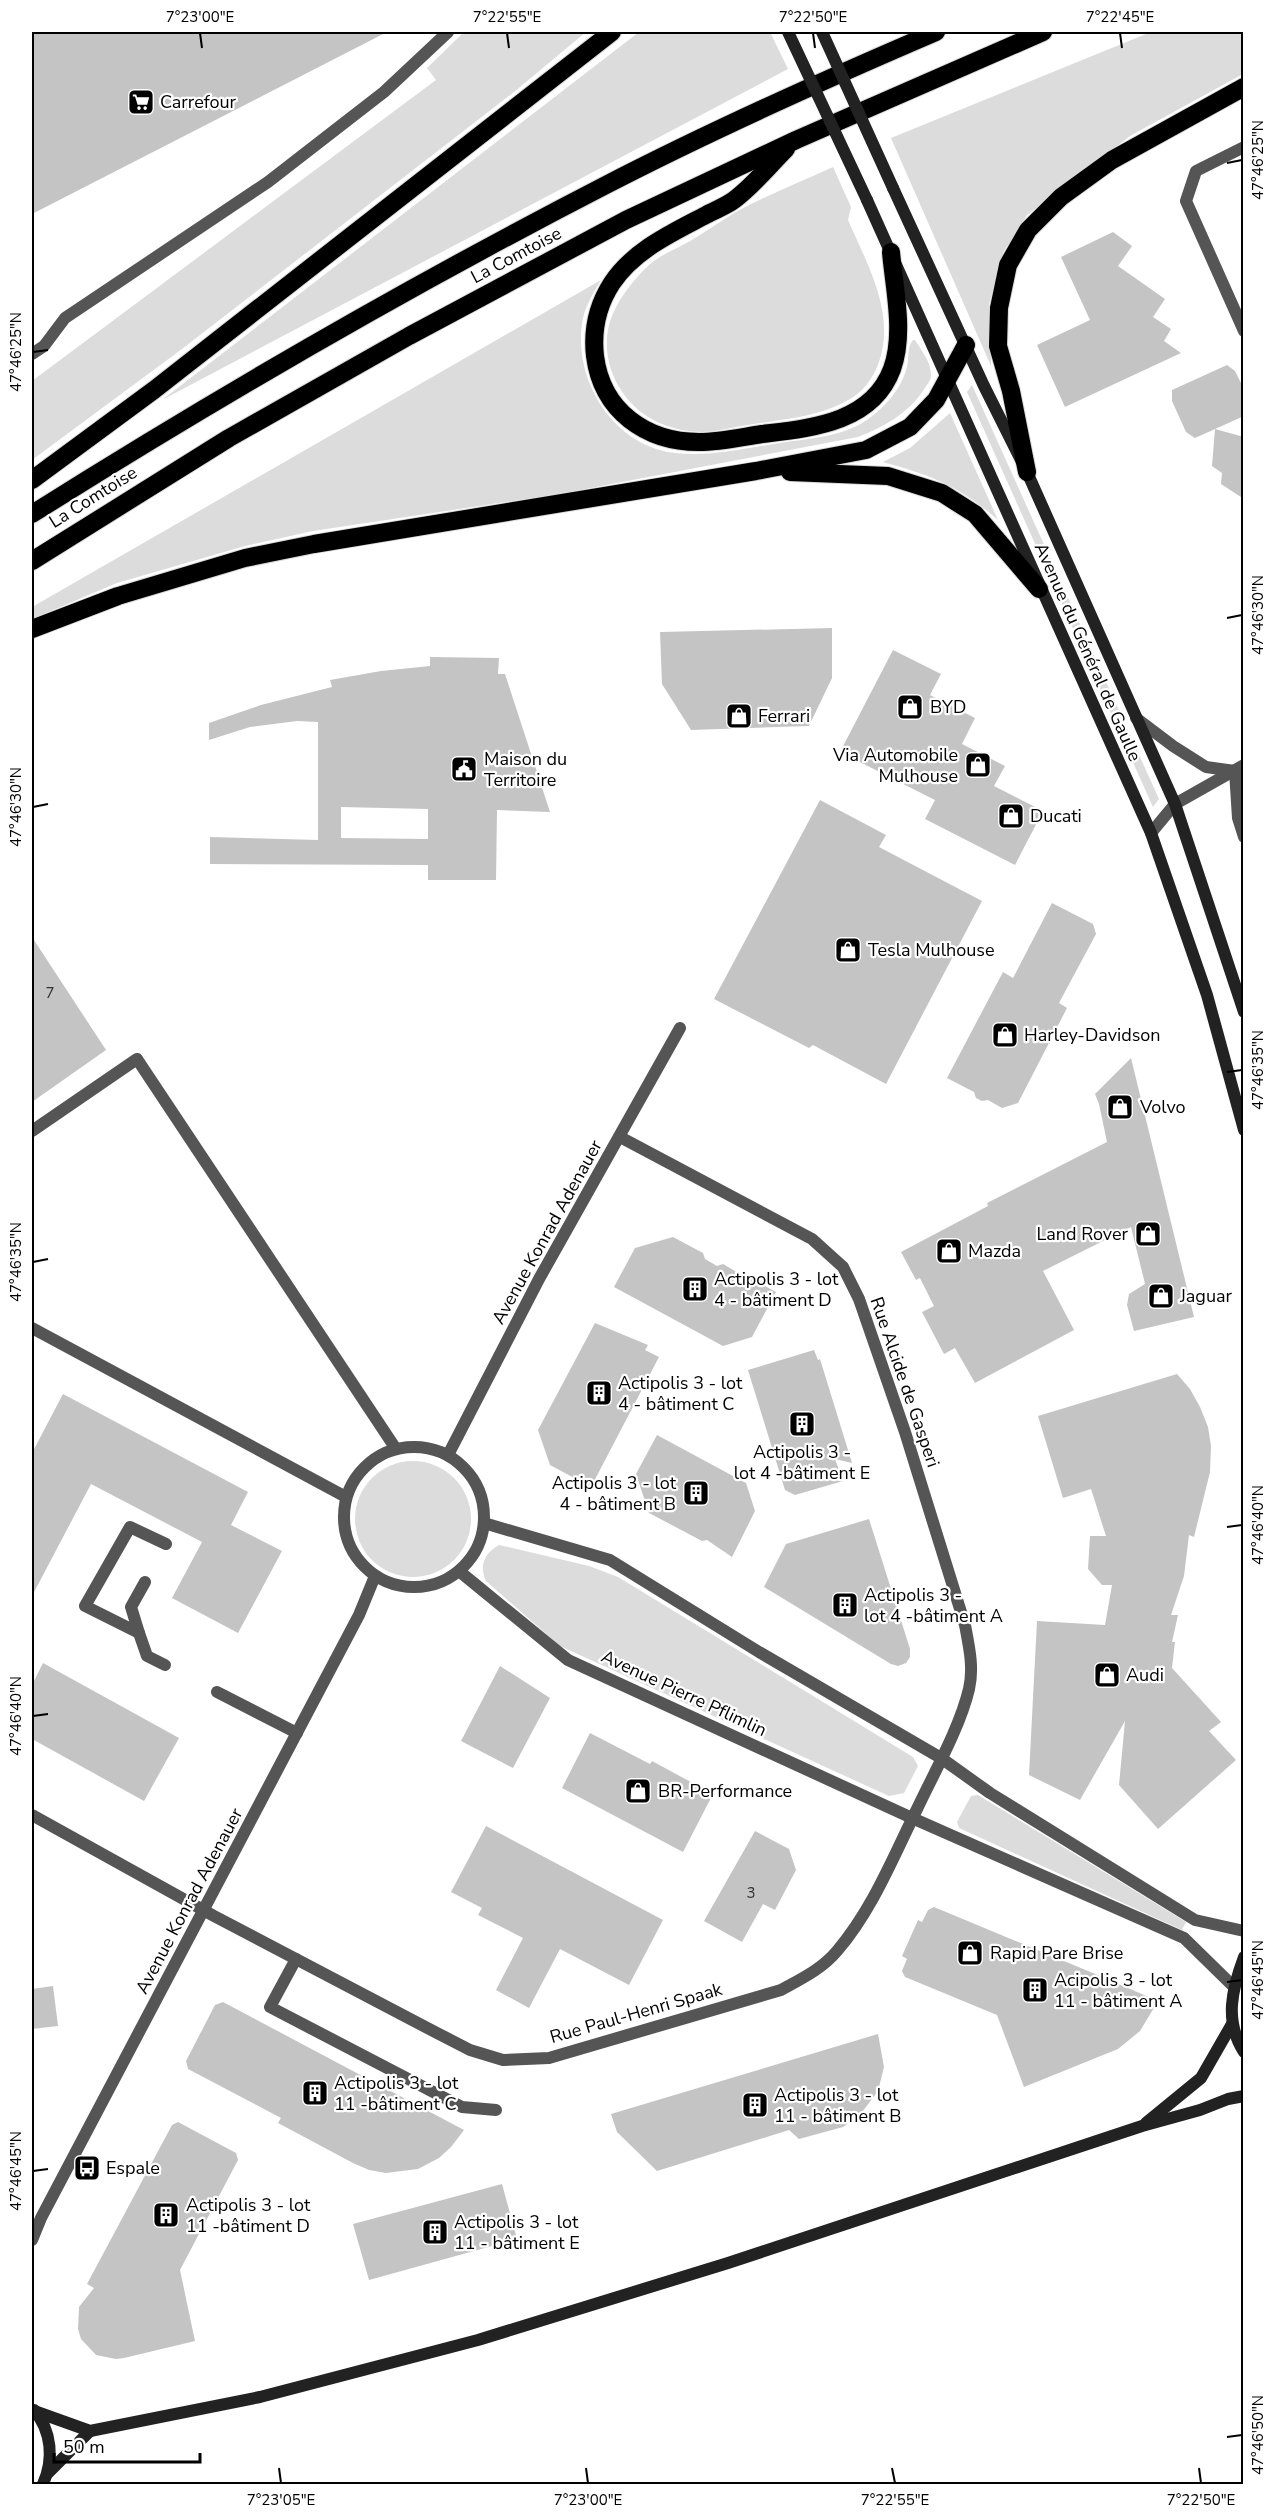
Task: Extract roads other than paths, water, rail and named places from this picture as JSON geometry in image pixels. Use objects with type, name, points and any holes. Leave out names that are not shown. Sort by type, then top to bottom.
[{"type":"highway","points":[[32,480],[154,390],[612,32]]},
{"type":"highway","name":"La Comtoise","points":[[32,514],[212,402],[404,292],[606,184],[754,113],[936,32]]},
{"type":"highway","name":"La Comtoise","points":[[32,561],[229,438],[409,336],[626,220],[796,140],[1043,32]]},
{"type":"highway","points":[[1027,472],[1011,391],[998,346],[999,308],[1008,265],[1028,230],[1061,197],[1112,160],[1244,87]]},
{"type":"highway","points":[[796,140],[734,200],[663,237],[628,262],[611,284],[597,310],[593,338],[597,372],[614,405],[636,426],[670,439],[700,442],[812,428],[851,415],[876,396],[892,369],[898,334],[891,252]]},
{"type":"highway","points":[[32,629],[118,596],[245,558],[314,544],[756,471],[866,450],[910,427],[936,400],[949,380],[966,345]]},
{"type":"highway","points":[[756,471],[888,476],[942,493],[975,514],[1039,589]]},
{"type":"main road","name":"Avenue du Général de Gaulle","points":[[788,32],[949,380],[1039,589],[1150,834],[1207,994],[1244,1130]]},
{"type":"main road","name":"Avenue du Général de Gaulle","points":[[822,32],[1027,472],[1175,804],[1244,1012]]},
{"type":"main road","points":[[1244,1957],[1231,1998],[1232,2024],[1244,2052]]},
{"type":"main road","points":[[1142,2126],[1201,2078],[1232,2024]]},
{"type":"main road","points":[[34,2410],[90,2431],[260,2397],[478,2340],[728,2263],[1142,2126],[1244,2096]]},
{"type":"main road","points":[[34,2410],[47,2431],[51,2452],[46,2479]]},
{"type":"main road","points":[[46,2479],[90,2431]]},
{"type":"street","points":[[32,354],[44,346],[65,318],[268,182],[384,92],[448,32]]},
{"type":"street","points":[[1244,147],[1196,171],[1186,201],[1244,331]]},
{"type":"street","points":[[1136,718],[1206,767],[1239,768]]},
{"type":"street","points":[[1150,834],[1175,804],[1239,768]]},
{"type":"street","points":[[1239,768],[1238,818],[1244,837]]},
{"type":"street","name":"Avenue Konrad Adenauer","points":[[448,1455],[539,1279],[680,1028]]},
{"type":"street","points":[[32,1131],[137,1059],[396,1449]]},
{"type":"street","name":"Rue Alcide de Gasperi","points":[[620,1137],[812,1239],[843,1267],[859,1299],[901,1421],[965,1625],[971,1657],[969,1688],[941,1758]]},
{"type":"street","points":[[32,1328],[346,1497]]},
{"type":"street","points":[[413,1446],[431,1448],[448,1455],[465,1467],[476,1484],[483,1503],[484,1523],[480,1541],[472,1557],[459,1571],[440,1582],[418,1588],[396,1586],[375,1576],[358,1562],[347,1542],[343,1520],[346,1497],[356,1475],[374,1459],[396,1449],[413,1446]]},
{"type":"street","points":[[484,1523],[610,1560],[759,1652],[941,1758],[990,1793],[1195,1920],[1244,1931]]},
{"type":"street","points":[[140,1633],[85,1606],[130,1527],[166,1544]]},
{"type":"street","name":"Avenue Pierre Pflimlin","points":[[459,1571],[568,1660],[912,1818],[1184,1938],[1233,1986]]},
{"type":"street","name":"Avenue Konrad Adenauer","points":[[32,2240],[40,2218],[359,1615],[375,1576]]},
{"type":"street","points":[[145,1582],[131,1607],[147,1656],[165,1665]]},
{"type":"street","points":[[217,1692],[297,1733]]},
{"type":"street","points":[[912,1818],[941,1758]]},
{"type":"street","name":"Rue Paul-Henri Spaak","points":[[32,1815],[204,1911],[470,2050],[503,2060],[549,2058],[781,1990],[810,1975],[836,1952],[860,1921],[912,1818]]},
{"type":"street","points":[[296,1959],[270,2007],[462,2107],[496,2110]]},
{"type":"place","name":"Carrefour","points":[[141,102]]},
{"type":"place","name":"BYD","points":[[910,707]]},
{"type":"place","name":"Ferrari","points":[[739,716]]},
{"type":"place","name":"Via Automobile Mulhouse","points":[[978,765]]},
{"type":"place","name":"Maison du Territoire","points":[[464,769]]},
{"type":"place","name":"Ducati","points":[[1011,816]]},
{"type":"place","name":"Tesla Mulhouse","points":[[848,950]]},
{"type":"place","name":"Harley-Davidson","points":[[1005,1035]]},
{"type":"place","name":"Volvo","points":[[1120,1107]]},
{"type":"place","name":"Land Rover","points":[[1148,1234]]},
{"type":"place","name":"Mazda","points":[[949,1251]]},
{"type":"place","name":"Actipolis 3 - lot 4 - bâtiment D","points":[[695,1289]]},
{"type":"place","name":"Jaguar","points":[[1161,1296]]},
{"type":"place","name":"Actipolis 3 - lot 4 - bâtiment C","points":[[599,1393]]},
{"type":"place","name":"Actipolis 3 - lot 4 -bâtiment E","points":[[802,1424]]},
{"type":"place","name":"Actipolis 3 - lot 4 - bâtiment B","points":[[696,1493]]},
{"type":"place","name":"Actipolis 3 - lot 4 -bâtiment A","points":[[845,1605]]},
{"type":"place","name":"Audi","points":[[1107,1675]]},
{"type":"place","name":"BR-Performance","points":[[638,1791]]},
{"type":"place","name":"Rapid Pare Brise","points":[[970,1953]]},
{"type":"place","name":"Acipolis 3 - lot 11 - bâtiment A","points":[[1035,1990]]},
{"type":"place","name":"Actipolis 3 - lot 11 -bâtiment C","points":[[315,2093]]},
{"type":"place","name":"Actipolis 3 - lot 11 - bâtiment B","points":[[755,2105]]},
{"type":"place","name":"Espale","points":[[87,2168]]},
{"type":"place","name":"Actipolis 3 - lot 11 -bâtiment D","points":[[166,2215]]},
{"type":"place","name":"Actipolis 3 - lot 11 - bâtiment E","points":[[435,2232]]}]
